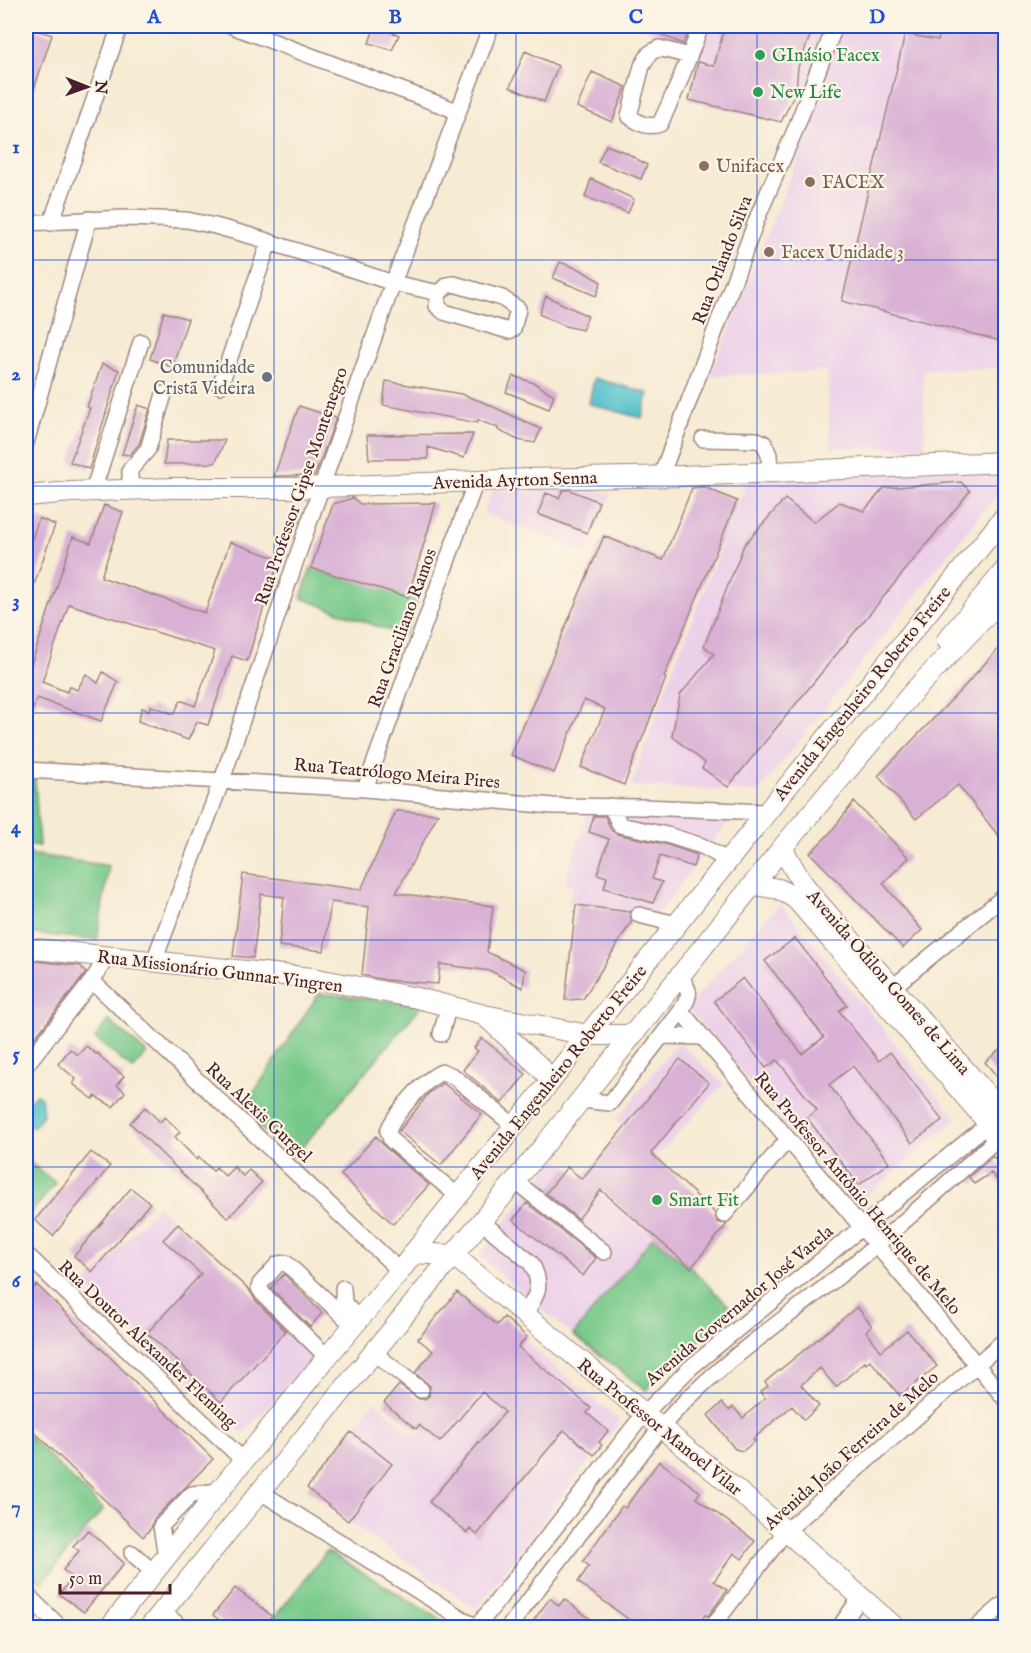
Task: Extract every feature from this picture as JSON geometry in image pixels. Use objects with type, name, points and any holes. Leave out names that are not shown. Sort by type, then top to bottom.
[{"type":"main road","name":"Avenida Ayrton Senna","points":[[26,496],[96,483],[130,490],[322,487],[1005,462]]},
{"type":"main road","name":"Avenida Engenheiro Roberto Freire","points":[[109,1628],[400,1271],[765,812],[1005,515]]},
{"type":"main road","points":[[913,692],[935,654],[1005,569]]},
{"type":"main road","name":"Avenida Engenheiro Roberto Freire","points":[[149,1628],[259,1491],[582,1100],[782,848],[913,692],[1002,608]]},
{"type":"main road","name":"Avenida Odilon Gomes de Lima","points":[[782,848],[814,898],[893,987],[1000,1124]]},
{"type":"main road","name":"Avenida Odilon Gomes de Lima","points":[[754,885],[779,889],[796,899],[1000,1124]]},
{"type":"main road","name":"Rua Missionário Gunnar Vingren","points":[[26,948],[312,978],[588,1035],[632,1035]]},
{"type":"main road","name":"Rua Missionário Gunnar Vingren","points":[[484,1015],[541,1068],[550,1081]]},
{"type":"main road","points":[[413,1253],[453,1255]]},
{"type":"main road","name":"Rua Professor Manoel Vilar","points":[[453,1255],[786,1531],[896,1628]]},
{"type":"street","points":[[51,223],[120,26]]},
{"type":"street","points":[[232,26],[457,111]]},
{"type":"street","name":"Rua Professor Gipse Montenegro","points":[[154,961],[222,780],[292,555],[322,487],[393,283],[491,26]]},
{"type":"street","points":[[689,56],[659,48],[650,53],[642,66],[629,116],[651,127],[660,124],[689,56],[701,26]]},
{"type":"street","name":"Rua Orlando Silva","points":[[661,476],[758,216],[796,128],[835,26]]},
{"type":"street","points":[[26,443],[89,219]]},
{"type":"street","points":[[26,224],[89,219],[187,220],[269,242],[393,283],[439,293]]},
{"type":"street","points":[[220,386],[269,242]]},
{"type":"street","points":[[454,284],[502,298],[518,309],[513,329],[509,331],[444,312],[437,306],[439,293],[448,285],[454,284]]},
{"type":"street","points":[[96,483],[141,342]]},
{"type":"street","points":[[130,490],[130,470],[148,449],[164,394]]},
{"type":"street","points":[[703,439],[756,440],[764,443],[769,455],[770,472]]},
{"type":"street","name":"Rua Graciliano Ramos","points":[[365,789],[476,481]]},
{"type":"street","name":"Rua Teatrólogo Meira Pires","points":[[26,770],[365,789],[553,806],[765,812]]},
{"type":"street","points":[[611,806],[620,825],[667,835],[702,846],[727,860]]},
{"type":"street","points":[[893,987],[1005,895]]},
{"type":"street","points":[[639,915],[676,924]]},
{"type":"street","points":[[26,1065],[92,981],[107,957]]},
{"type":"street","points":[[582,1100],[610,1103],[681,1011],[690,990],[681,977]]},
{"type":"street","name":"Rua Alexis Gurgel","points":[[92,981],[400,1271]]},
{"type":"street","points":[[441,1034],[449,1005]]},
{"type":"street","name":"Rua Professor Antônio Henrique de Melo","points":[[681,1011],[1005,1400]]},
{"type":"street","points":[[662,1036],[703,1037]]},
{"type":"street","points":[[458,1196],[391,1140],[388,1131],[394,1119],[432,1076],[442,1072],[453,1076],[514,1126]]},
{"type":"street","name":"Avenida Governador José Varela","points":[[476,1627],[644,1414],[696,1364],[862,1226],[1000,1124]]},
{"type":"street","name":"Avenida Governador José Varela","points":[[508,1628],[661,1427],[681,1405],[709,1379],[878,1245],[1000,1124]]},
{"type":"street","points":[[724,1215],[788,1139]]},
{"type":"street","points":[[515,1181],[604,1252]]},
{"type":"street","points":[[481,1221],[531,1263],[536,1272],[537,1293],[524,1314]]},
{"type":"street","name":"Rua Doutor Alexander Fleming","points":[[26,1254],[244,1461]]},
{"type":"street","points":[[327,1358],[263,1294],[259,1288],[260,1284],[278,1264],[286,1263],[357,1323]]},
{"type":"street","points":[[343,1288],[344,1303],[357,1323]]},
{"type":"street","name":"Avenida João Ferreira de Melo","points":[[711,1628],[786,1531],[1005,1338]]},
{"type":"street","points":[[373,1352],[421,1390]]},
{"type":"street","points":[[696,1364],[709,1379]]},
{"type":"street","points":[[259,1491],[476,1627]]},
{"type":"street","points":[[581,1493],[600,1507]]},
{"type":"street","points":[[132,1553],[153,1572]]},
{"type":"street","points":[[26,1594],[61,1628]]},
{"type":"street","points":[[839,1628],[860,1598]]},
{"type":"street","points":[[976,1628],[1005,1602]]},
{"type":"street","points":[[162,1611],[182,1628]]},
{"type":"shaded area","points":[[712,26],[1005,26],[1005,368],[923,370],[925,447],[830,448],[827,371],[710,376],[823,95],[698,62]]},
{"type":"shaded area","points":[[1005,468],[1005,484],[758,792],[631,786],[672,671],[749,476]]},
{"type":"shaded area","points":[[573,480],[611,495],[586,552],[483,513],[495,485],[506,483],[532,493],[545,483]]},
{"type":"shaded area","points":[[589,809],[729,821],[658,914],[568,903],[573,886],[565,880]]},
{"type":"shaded area","points":[[780,903],[957,1119],[854,1206],[687,1007]]},
{"type":"shaded area","points":[[681,1045],[724,1084],[658,1155],[616,1121],[674,1047]]},
{"type":"shaded area","points":[[556,1158],[653,1237],[573,1335],[479,1256]]},
{"type":"shaded area","points":[[158,1206],[317,1354],[243,1433],[85,1285]]},
{"type":"shaded area","points":[[457,1292],[497,1325],[504,1317],[527,1337],[524,1341],[620,1421],[476,1609],[348,1521],[392,1465],[351,1432],[374,1401],[414,1435],[462,1377],[418,1339]]},
{"type":"green space","points":[[311,568],[419,598],[404,636],[301,598]]},
{"type":"green space","points":[[26,778],[35,779],[39,846],[26,844]]},
{"type":"green space","points":[[29,854],[109,866],[97,940],[26,933],[26,877]]},
{"type":"green space","points":[[319,993],[422,1005],[294,1157],[241,1112]]},
{"type":"green space","points":[[108,1020],[147,1053],[133,1070],[95,1038]]},
{"type":"green space","points":[[26,1159],[56,1183],[28,1217],[26,1215]]},
{"type":"green space","points":[[653,1237],[691,1268],[733,1310],[646,1390],[573,1335]]},
{"type":"green space","points":[[26,1434],[103,1509],[42,1583],[26,1568]]},
{"type":"green space","points":[[327,1551],[453,1627],[267,1627]]},
{"type":"water","points":[[594,378],[648,393],[642,418],[589,404]]},
{"type":"water","points":[[36,1094],[41,1097],[43,1115],[33,1128],[26,1122],[29,1109],[26,1105]]},
{"type":"building","points":[[375,26],[392,26],[390,32],[399,35],[392,50],[369,43]]},
{"type":"building","points":[[641,26],[691,26],[683,44]]},
{"type":"building","points":[[725,26],[814,26],[798,67],[796,91],[781,122],[689,100],[698,62],[714,66]]},
{"type":"building","points":[[943,26],[1005,26],[1005,342],[842,301],[905,34],[938,40]]},
{"type":"building","points":[[26,27],[52,35],[28,107],[26,106]]},
{"type":"building","points":[[525,51],[558,66],[544,102],[510,87]]},
{"type":"building","points":[[592,72],[626,87],[612,122],[577,107]]},
{"type":"building","points":[[606,145],[627,153],[647,165],[641,179],[598,162]]},
{"type":"building","points":[[591,179],[634,199],[628,213],[585,197]]},
{"type":"building","points":[[560,262],[581,270],[601,282],[596,296],[553,278]]},
{"type":"building","points":[[546,296],[588,316],[582,330],[565,326],[539,314]]},
{"type":"building","points":[[164,312],[188,319],[172,367],[150,359]]},
{"type":"building","points":[[102,364],[119,370],[89,469],[70,462],[90,408],[87,407]]},
{"type":"building","points":[[513,376],[534,383],[554,395],[549,409],[506,392]]},
{"type":"building","points":[[386,381],[461,394],[541,429],[535,443],[518,440],[478,420],[477,423],[383,405]]},
{"type":"building","points":[[138,405],[150,409],[139,444],[130,455],[122,454]]},
{"type":"building","points":[[299,406],[336,418],[315,475],[274,476]]},
{"type":"building","points":[[473,434],[464,458],[428,447],[428,459],[369,459],[367,435]]},
{"type":"building","points":[[167,440],[225,440],[215,463],[164,464]]},
{"type":"building","points":[[961,482],[970,491],[728,787],[702,768],[705,763],[672,736],[680,695],[714,654],[704,646],[744,545],[785,499],[814,522],[840,502],[864,511],[884,488]]},
{"type":"building","points":[[704,487],[737,501],[664,677],[666,678],[624,785],[581,767],[605,709],[584,700],[554,773],[511,755],[604,536],[663,560],[692,488]]},
{"type":"building","points":[[563,490],[570,490],[599,502],[587,533],[538,514],[546,493],[559,498]]},
{"type":"building","points":[[353,498],[360,504],[436,503],[408,597],[311,568],[333,504]]},
{"type":"building","points":[[104,505],[123,512],[101,577],[205,613],[230,542],[279,559],[247,661],[232,656],[208,725],[197,722],[188,740],[138,721],[142,708],[149,710],[151,706],[174,714],[181,700],[195,706],[215,651],[69,604],[42,682],[67,692],[69,686],[77,690],[86,674],[98,683],[103,672],[118,682],[101,721],[37,698],[26,724],[26,680],[73,537],[91,543]]},
{"type":"building","points":[[39,518],[55,525],[27,605],[26,557]]},
{"type":"building","points":[[1005,641],[1005,783],[1001,787],[1005,792],[1005,844],[958,785],[916,819],[878,776]]},
{"type":"building","points":[[854,802],[909,858],[883,883],[922,930],[903,948],[810,853],[830,833]]},
{"type":"building","points":[[396,811],[438,814],[396,893],[493,906],[487,952],[525,970],[523,988],[491,971],[440,964],[438,984],[385,980],[362,975],[369,907],[331,902],[324,951],[279,946],[284,897],[261,894],[253,958],[233,956],[243,874],[361,890]]},
{"type":"building","points":[[594,816],[605,816],[611,830],[617,834],[665,844],[697,855],[693,867],[660,856],[652,879],[662,882],[653,903],[604,888],[607,877],[597,874],[609,839],[589,832]]},
{"type":"building","points":[[576,905],[630,912],[632,921],[583,999],[565,1000]]},
{"type":"building","points":[[795,938],[847,1005],[839,1011],[879,1061],[890,1052],[942,1120],[912,1143],[853,1066],[829,1085],[889,1162],[859,1185],[807,1118],[817,1110],[777,1060],[766,1068],[714,1001],[743,978],[802,1054],[824,1037],[765,961]]},
{"type":"building","points":[[26,960],[81,966],[86,973],[26,1049]]},
{"type":"building","points":[[482,1038],[526,1074],[502,1103],[463,1070],[478,1051],[474,1048]]},
{"type":"building","points":[[1005,1045],[1005,1086],[985,1062]]},
{"type":"building","points":[[86,1046],[96,1054],[98,1053],[104,1061],[124,1076],[117,1085],[125,1092],[113,1107],[95,1096],[93,1099],[73,1084],[76,1079],[58,1064],[70,1049],[78,1055]]},
{"type":"building","name":"Smart Fit","points":[[680,1059],[709,1083],[651,1153],[715,1213],[717,1222],[727,1224],[691,1268],[601,1190],[578,1219],[546,1193],[567,1167],[582,1179]]},
{"type":"building","points":[[443,1083],[482,1114],[441,1165],[399,1131],[429,1093]]},
{"type":"building","points":[[145,1107],[160,1122],[165,1117],[180,1132],[175,1137],[197,1160],[199,1157],[213,1171],[216,1167],[225,1176],[234,1167],[243,1176],[249,1170],[262,1182],[228,1218],[130,1123]]},
{"type":"building","points":[[376,1136],[385,1147],[429,1185],[393,1224],[341,1175]]},
{"type":"building","points":[[91,1152],[110,1166],[53,1236],[35,1220]]},
{"type":"building","points":[[993,1156],[1005,1171],[1005,1189],[991,1173],[974,1184],[969,1177]]},
{"type":"building","points":[[131,1188],[150,1203],[92,1272],[74,1256]]},
{"type":"building","points":[[527,1203],[596,1258],[583,1276],[513,1220]]},
{"type":"building","points":[[178,1224],[250,1291],[256,1301],[286,1331],[221,1402],[147,1333],[201,1274],[163,1240]]},
{"type":"building","points":[[284,1274],[322,1313],[310,1327],[271,1288]]},
{"type":"building","points":[[37,1285],[213,1459],[154,1519],[151,1528],[143,1537],[26,1424],[26,1296]]},
{"type":"building","points":[[457,1292],[497,1325],[504,1317],[527,1337],[518,1347],[591,1408],[587,1413],[608,1431],[599,1442],[602,1445],[594,1455],[564,1430],[477,1535],[470,1529],[467,1533],[429,1502],[505,1412],[482,1392],[440,1442],[419,1425],[416,1429],[384,1403],[399,1385],[419,1399],[429,1396],[430,1386],[415,1373],[433,1351],[418,1339]]},
{"type":"building","points":[[857,1307],[872,1326],[866,1331],[881,1351],[907,1330],[937,1366],[900,1396],[870,1360],[836,1387],[820,1368],[801,1385],[819,1406],[804,1420],[792,1406],[753,1439],[755,1441],[743,1451],[735,1449],[708,1415],[722,1403],[729,1410],[733,1407],[743,1418],[765,1398],[760,1392],[768,1386],[765,1382]]},
{"type":"building","points":[[351,1432],[392,1464],[348,1521],[307,1488]]},
{"type":"building","points":[[659,1461],[700,1492],[696,1498],[755,1541],[742,1559],[734,1553],[714,1581],[727,1590],[696,1628],[636,1628],[627,1621],[628,1619],[578,1582],[589,1566],[583,1561],[622,1506],[625,1508]]},
{"type":"building","points":[[88,1530],[124,1563],[84,1612],[59,1594],[73,1578],[63,1570],[79,1551],[73,1546]]},
{"type":"building","points":[[235,1588],[272,1616],[264,1628],[229,1628],[213,1615]]},
{"type":"building","points":[[550,1598],[559,1606],[564,1599],[602,1628],[528,1628]]},
{"type":"place","name":"GInásio Facex","points":[[760,55]]},
{"type":"place","name":"New Life","points":[[758,92]]},
{"type":"place","name":"Unifacex","points":[[704,166]]},
{"type":"place","name":"FACEX","points":[[810,182]]},
{"type":"place","name":"Facex Unidade 3","points":[[769,252]]},
{"type":"place","name":"Comunidade Cristã Videira","points":[[267,377]]},
{"type":"place","name":"Smart Fit","points":[[657,1200]]}]
